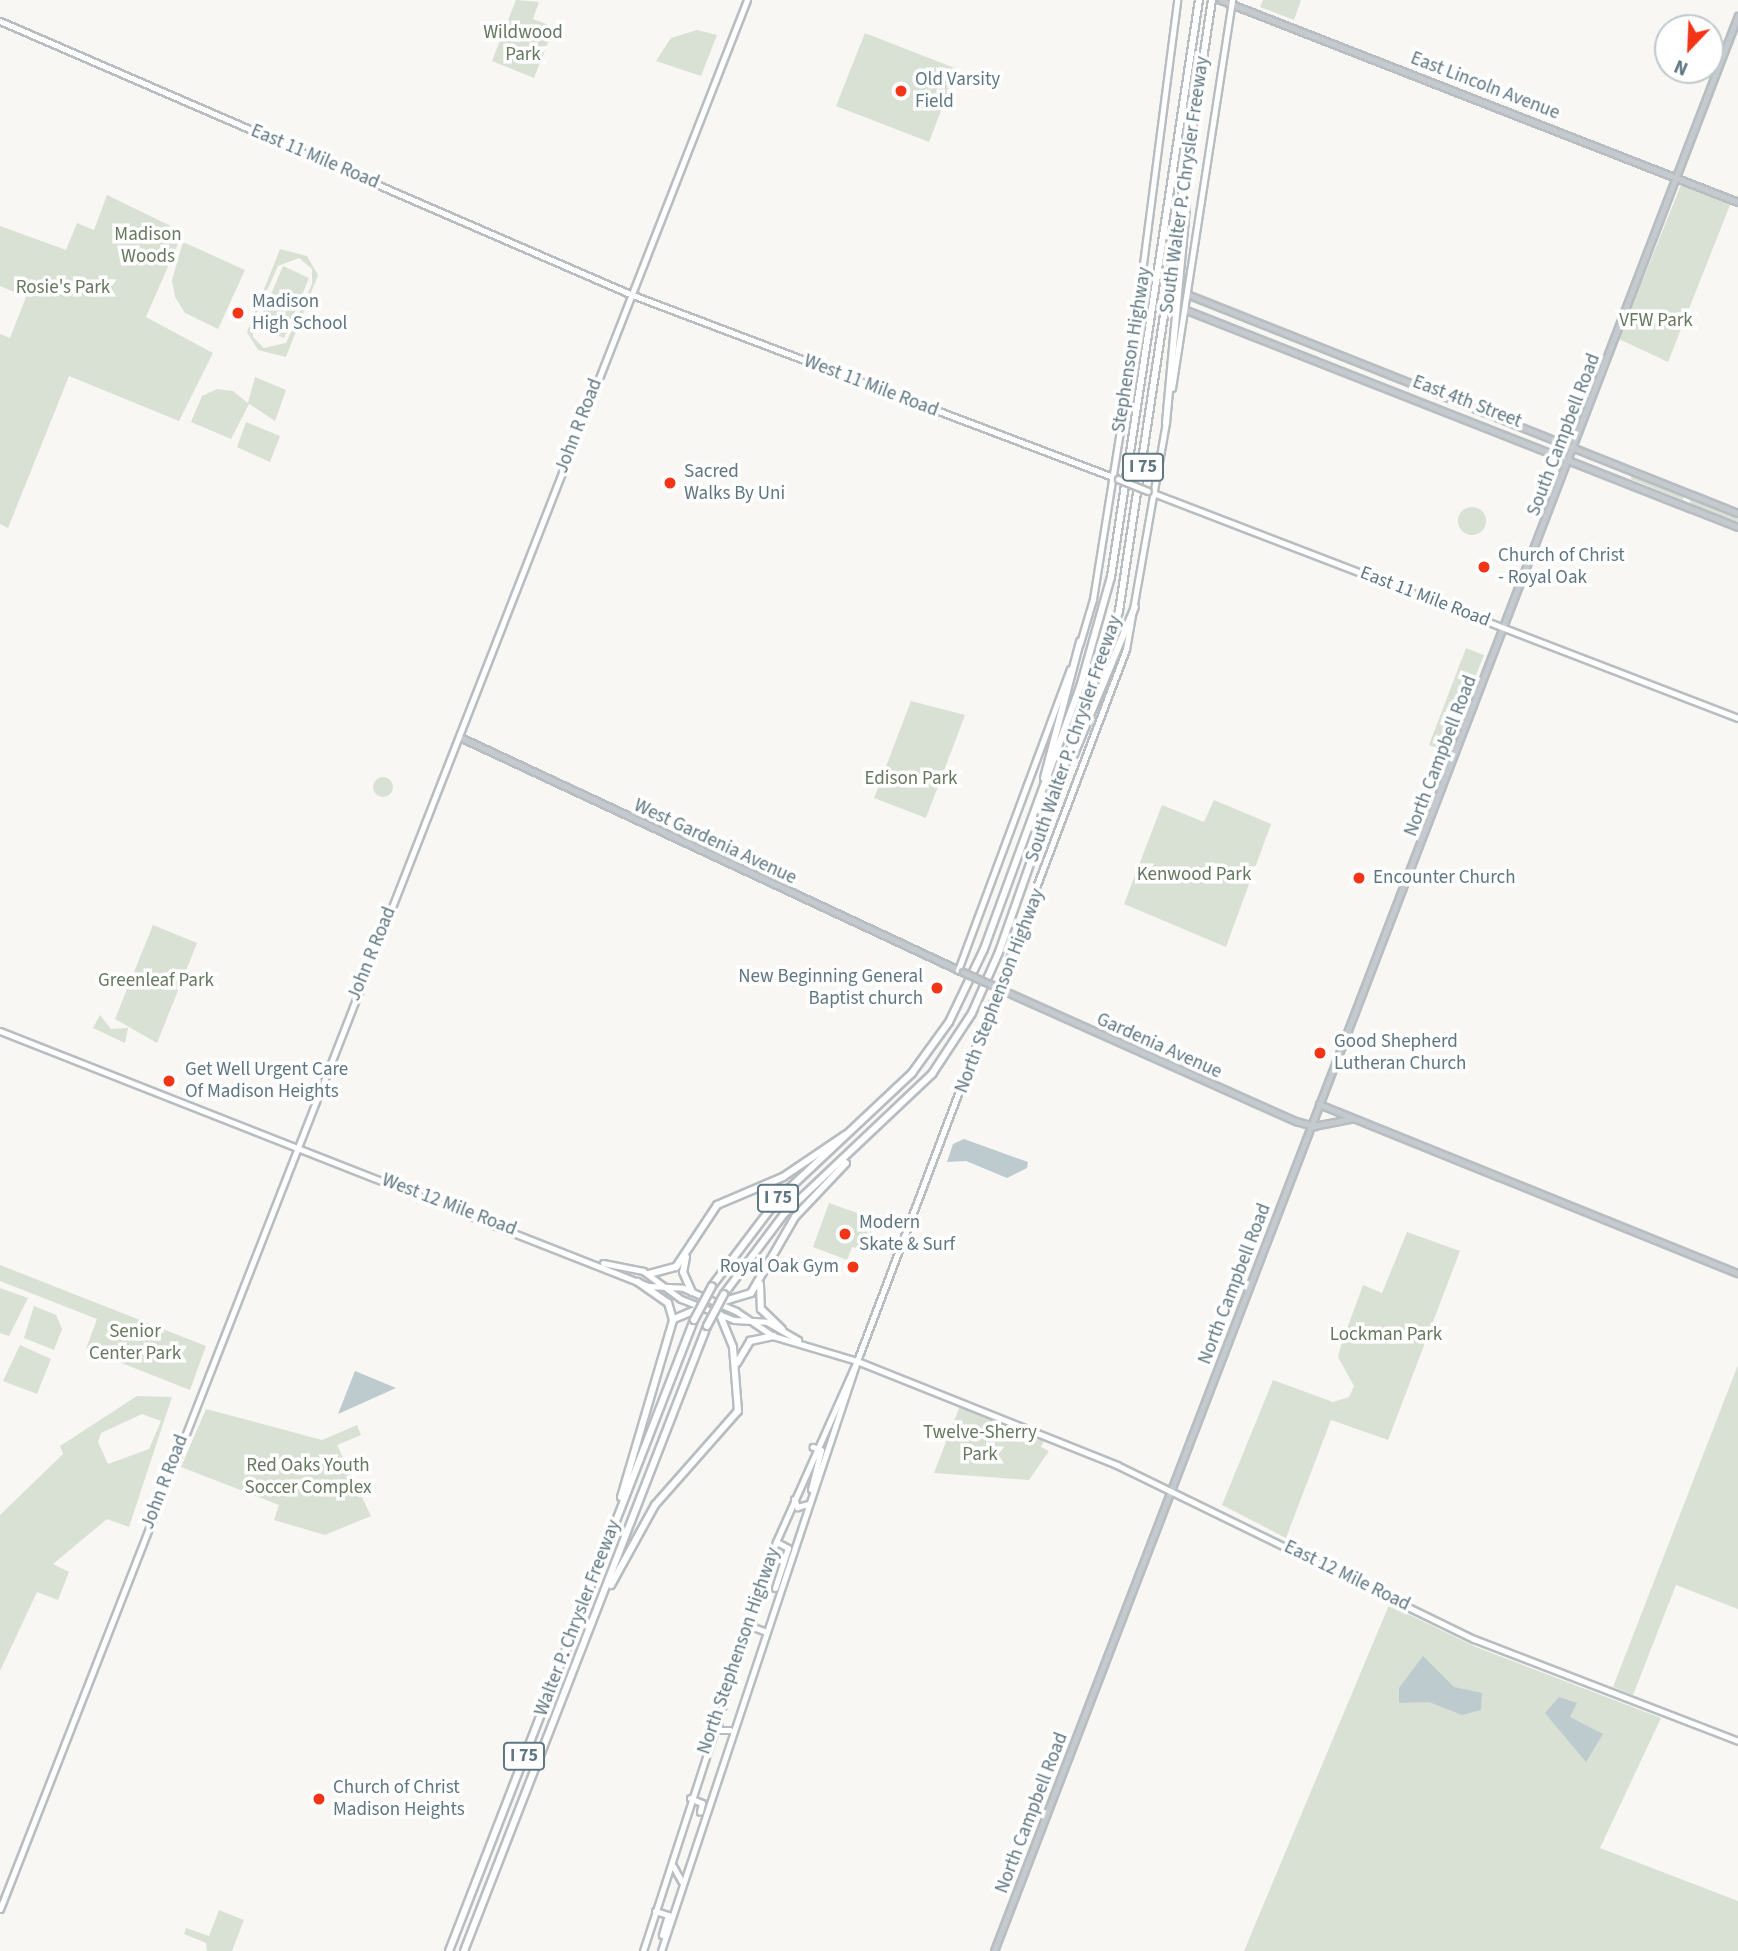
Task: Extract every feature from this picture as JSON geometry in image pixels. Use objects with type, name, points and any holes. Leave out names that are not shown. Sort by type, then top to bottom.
[{"type":"highway","name":"I 75","points":[[861,1125],[906,1081],[956,1009],[1040,797],[1084,675],[1111,577],[1199,0]]},
{"type":"highway","name":"South Walter P. Chrysler Freeway","points":[[724,1294],[784,1214],[872,1136],[932,1074],[976,1004],[1068,765],[1123,595],[1212,0]]},
{"type":"highway","points":[[1166,423],[1189,161]]},
{"type":"highway","points":[[1068,765],[1135,607]]},
{"type":"highway","points":[[1040,797],[1080,642]]},
{"type":"highway","points":[[649,1274],[671,1270],[688,1252],[717,1205],[783,1177],[861,1125]]},
{"type":"highway","name":"Walter P. Chrysler Freeway","points":[[449,1951],[694,1320],[712,1286],[778,1199],[861,1125]]},
{"type":"highway","points":[[716,1303],[746,1298],[801,1209],[872,1136]]},
{"type":"highway","points":[[688,1252],[683,1272],[692,1292]]},
{"type":"highway","points":[[762,1275],[760,1306],[782,1329]]},
{"type":"highway","points":[[612,1528],[640,1441],[673,1320],[671,1306],[638,1282]]},
{"type":"highway","name":"Walter P. Chrysler Freeway","points":[[464,1951],[707,1326],[724,1294]]},
{"type":"highway","points":[[673,1320],[702,1307]]},
{"type":"highway","points":[[598,1608],[655,1505],[736,1415],[737,1369],[720,1314]]},
{"type":"highway","points":[[737,1369],[747,1343],[773,1336]]},
{"type":"main road","name":"John R Road","points":[[0,1909],[295,1146],[460,737],[630,294],[747,0]]},
{"type":"main road","name":"Stephenson Highway","points":[[961,971],[1080,642],[1115,478],[1152,219],[1177,0]]},
{"type":"main road","name":"North Stephenson Highway","points":[[659,1951],[730,1729],[857,1361],[1119,669],[1135,607],[1232,2]]},
{"type":"main road","name":"East 11 Mile Road","points":[[0,21],[630,294]]},
{"type":"main road","name":"West 11 Mile Road","points":[[630,294],[1115,478]]},
{"type":"main road","name":"East 11 Mile Road","points":[[1115,478],[1738,718]]},
{"type":"main road","points":[[0,1031],[295,1146]]},
{"type":"main road","name":"West 12 Mile Road","points":[[295,1146],[603,1263],[649,1274],[665,1287],[702,1307],[782,1329],[798,1340]]},
{"type":"main road","name":"West 12 Mile Road","points":[[603,1263],[638,1282],[692,1292],[751,1321],[773,1336],[798,1340],[960,1402]]},
{"type":"main road","name":"North Stephenson Highway","points":[[643,1951],[690,1798],[776,1542],[813,1447],[857,1361]]},
{"type":"main road","name":"East 12 Mile Road","points":[[960,1402],[1171,1488],[1474,1639],[1738,1741]]},
{"type":"main road","points":[[811,1496],[821,1450],[813,1447]]},
{"type":"main road","points":[[795,1493],[797,1507],[809,1504]]},
{"type":"main road","points":[[774,1601],[788,1548],[776,1542]]},
{"type":"main road","points":[[764,1631],[752,1623],[765,1574]]},
{"type":"main road","points":[[730,1729],[717,1726],[731,1674]]},
{"type":"main road","points":[[689,1859],[702,1805],[690,1798]]},
{"type":"main road","points":[[682,1882],[671,1870],[683,1822]]},
{"type":"main road","points":[[656,1910],[668,1915],[659,1951]]},
{"type":"street","name":"East Lincoln Avenue","points":[[1221,0],[1678,174],[1738,202]]},
{"type":"street","name":"South Campbell Road","points":[[1505,628],[1738,16]]},
{"type":"street","name":"East 4th Street","points":[[1186,294],[1564,439],[1738,513]]},
{"type":"street","name":"East 4th Street","points":[[1184,309],[1571,457],[1738,527]]},
{"type":"street","points":[[1558,452],[1566,448],[1564,439]]},
{"type":"street","points":[[1581,461],[1581,452],[1589,449]]},
{"type":"street","name":"North Campbell Road","points":[[994,1951],[1505,628]]},
{"type":"street","name":"West Gardenia Avenue","points":[[460,737],[961,971]]},
{"type":"street","name":"Gardenia Avenue","points":[[961,971],[1311,1126]]},
{"type":"street","points":[[1320,1104],[1738,1273]]},
{"type":"street","points":[[1311,1126],[1352,1119]]},
{"type":"green space","name":"Wildwood Park","points":[[516,0],[539,2],[533,19],[554,27],[534,78],[492,61]]},
{"type":"green space","points":[[1263,0],[1301,0],[1294,20],[1260,7]]},
{"type":"green space","points":[[697,30],[717,35],[701,76],[656,61],[671,38]]},
{"type":"green space","points":[[865,33],[957,69],[929,142],[836,106]]},
{"type":"green space","name":"VFW Park","points":[[1683,180],[1730,205],[1668,362],[1619,339]]},
{"type":"green space","points":[[107,195],[183,232],[146,317],[213,353],[179,421],[69,376],[8,528],[0,524],[0,334],[10,338],[26,297],[0,286],[0,226],[66,250],[77,223],[94,230]]},
{"type":"green space","points":[[183,242],[245,270],[218,329],[185,313],[175,297],[172,280]]},
{"type":"green space","points":[[280,249],[307,256],[318,275],[286,357],[258,350],[247,332]],"holes":[[[299,258],[312,269],[312,284],[286,343],[264,348],[253,337],[253,322],[278,266]]]},
{"type":"green space","points":[[283,266],[309,278],[284,338],[257,327]]},
{"type":"green space","points":[[255,377],[286,390],[275,421],[249,404],[231,439],[191,422],[202,396],[217,389],[233,391],[248,403]]},
{"type":"green space","points":[[246,422],[280,436],[270,462],[237,447]]},
{"type":"green space","points":[[1632,472],[1685,493],[1683,500],[1631,479]]},
{"type":"green space","points":[[1691,496],[1738,515],[1738,522],[1690,504]]},
{"type":"green space","points":[[1472,507],[1482,511],[1486,521],[1482,531],[1472,535],[1462,531],[1458,521],[1462,511]]},
{"type":"green space","points":[[1466,648],[1484,655],[1446,751],[1429,745]]},
{"type":"green space","name":"Edison Park","points":[[911,701],[965,715],[926,818],[874,798]]},
{"type":"green space","points":[[383,777],[390,780],[393,787],[390,794],[383,797],[376,794],[373,787],[376,780]]},
{"type":"green space","name":"Kenwood Park","points":[[1214,800],[1271,824],[1226,947],[1124,904],[1162,805],[1204,822]]},
{"type":"green space","name":"Greenleaf Park","points":[[153,925],[197,943],[157,1043],[115,1019]]},
{"type":"green space","points":[[100,1015],[111,1029],[128,1028],[125,1043],[93,1028]]},
{"type":"green space","name":"Modern Skate & Surf","points":[[829,1203],[877,1220],[864,1251],[852,1247],[847,1260],[813,1247]]},
{"type":"green space","name":"Lockman Park","points":[[1407,1232],[1460,1251],[1388,1440],[1331,1420],[1286,1538],[1222,1505],[1273,1380],[1333,1402],[1349,1397],[1354,1386],[1338,1357],[1341,1345],[1363,1285],[1382,1293]]},
{"type":"green space","name":"Senior Center Park","points":[[0,1265],[206,1346],[190,1390],[86,1349],[97,1319],[0,1281]]},
{"type":"green space","points":[[0,1288],[28,1298],[9,1336],[0,1333]]},
{"type":"green space","points":[[34,1306],[56,1315],[62,1329],[54,1350],[24,1338]]},
{"type":"green space","points":[[20,1345],[51,1359],[37,1394],[3,1381]]},
{"type":"green space","points":[[1738,1365],[1738,1609],[1676,1585],[1633,1695],[1613,1687]]},
{"type":"green space","points":[[137,1396],[172,1397],[129,1527],[107,1519],[53,1564],[69,1572],[58,1600],[37,1592],[0,1671],[0,1515],[63,1454],[60,1446]],"holes":[[[142,1414],[161,1421],[149,1449],[108,1464],[98,1442],[101,1433]]]},
{"type":"green space","name":"Twelve-Sherry Park","points":[[961,1403],[1046,1437],[1041,1447],[1049,1451],[1029,1480],[934,1473]]},
{"type":"green space","name":"Red Oaks Youth Soccer Complex","points":[[206,1409],[322,1440],[357,1425],[361,1435],[337,1445],[371,1516],[325,1535],[274,1520],[279,1505],[181,1467]]},
{"type":"green space","points":[[1389,1605],[1476,1647],[1661,1718],[1600,1848],[1738,1901],[1738,1951],[1244,1951]]},
{"type":"green space","points":[[219,1910],[244,1920],[232,1951],[207,1951],[206,1943],[184,1934],[186,1928],[209,1936]]},
{"type":"shaded area","points":[[964,1139],[1028,1162],[1027,1168],[1007,1178],[966,1161],[947,1162],[953,1144]]},
{"type":"shaded area","points":[[355,1371],[396,1388],[338,1414]]},
{"type":"shaded area","points":[[1423,1656],[1454,1687],[1482,1693],[1481,1710],[1462,1715],[1429,1702],[1399,1703],[1399,1688]]},
{"type":"shaded area","points":[[1559,1697],[1577,1703],[1570,1717],[1603,1734],[1586,1762],[1545,1713]]},
{"type":"place","name":"Old Varsity Field","points":[[901,91]]},
{"type":"place","name":"Madison High School","points":[[238,313]]},
{"type":"place","name":"Sacred Walks By Uni","points":[[670,483]]},
{"type":"place","name":"Church of Christ - Royal Oak","points":[[1484,567]]},
{"type":"place","name":"Encounter Church","points":[[1359,878]]},
{"type":"place","name":"New Beginning General Baptist church","points":[[937,988]]},
{"type":"place","name":"Good Shepherd Lutheran Church","points":[[1320,1053]]},
{"type":"place","name":"Get Well Urgent Care Of Madison Heights","points":[[169,1081]]},
{"type":"place","name":"Modern Skate & Surf","points":[[845,1234]]},
{"type":"place","name":"Royal Oak Gym","points":[[853,1267]]},
{"type":"place","name":"Church of Christ Madison Heights","points":[[319,1799]]},
{"type":"park label","name":"Madison Woods","points":[[148,246]]},
{"type":"park label","name":"Rosie's Park","points":[[63,288]]}]
